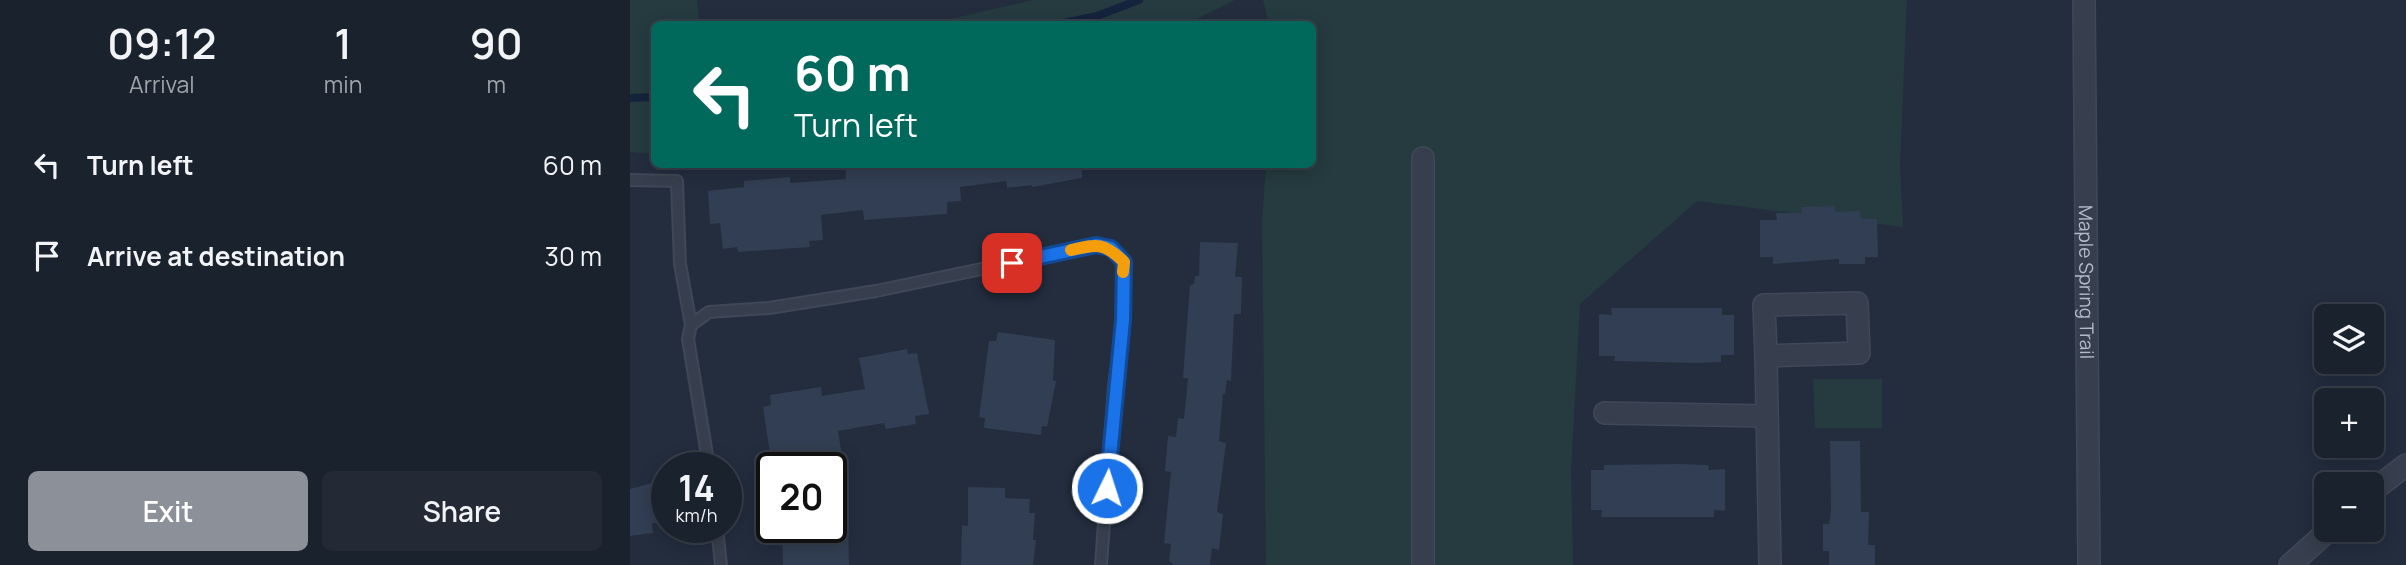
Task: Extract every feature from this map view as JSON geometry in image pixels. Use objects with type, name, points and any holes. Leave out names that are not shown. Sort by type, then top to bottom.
[{"type":"street","name":"Maple Spring Trail","points":[[2084,0],[2089,565]]},
{"type":"street","points":[[1423,158],[1423,565]]},
{"type":"street","points":[[1766,356],[1858,353],[1857,303],[1765,305],[1770,565]]},
{"type":"street","points":[[1605,413],[1767,416]]},
{"type":"street","points":[[2384,482],[2406,465]]},
{"type":"street","points":[[2290,565],[2316,542]]},
{"type":"lane","points":[[630,180],[677,181],[680,264],[691,324],[688,339],[707,452]]},
{"type":"lane","points":[[691,324],[709,312],[769,308],[876,291],[1096,245],[1111,248],[1124,262],[1123,320],[1114,386],[1101,565]]},
{"type":"lane","points":[[719,543],[721,565]]},
{"type":"green space","points":[[630,0],[697,0],[700,21],[651,21],[651,154],[630,152]]},
{"type":"green space","points":[[1034,0],[1235,0],[1193,21],[941,21]]},
{"type":"green space","points":[[1263,0],[1907,0],[1900,164],[1903,227],[1697,201],[1580,304],[1571,471],[1573,565],[1266,565],[1262,221],[1266,168],[1316,168],[1316,21],[1268,21]]},
{"type":"green space","points":[[1813,379],[1882,379],[1882,428],[1815,428]]},
{"type":"building","points":[[845,168],[1082,168],[1082,178],[1032,187],[1007,188],[1006,181],[960,187],[961,201],[947,202],[947,214],[864,220],[863,210],[821,215],[823,240],[809,241],[810,247],[738,252],[737,247],[723,249],[720,223],[710,224],[708,191],[744,187],[744,181],[790,177],[790,183],[846,179]]},
{"type":"building","points":[[1835,206],[1835,212],[1860,211],[1861,219],[1877,219],[1878,257],[1865,257],[1865,264],[1839,264],[1839,259],[1773,264],[1773,257],[1760,257],[1760,220],[1777,220],[1776,213],[1802,213],[1802,207]]},
{"type":"building","points":[[1200,242],[1238,243],[1235,277],[1242,277],[1241,314],[1234,314],[1231,381],[1227,380],[1223,394],[1219,441],[1226,443],[1217,512],[1223,514],[1219,550],[1212,548],[1210,565],[1174,565],[1169,561],[1171,544],[1164,543],[1171,472],[1165,471],[1168,436],[1176,437],[1178,418],[1184,419],[1188,378],[1183,378],[1190,285],[1194,284],[1195,276],[1199,276]]},
{"type":"building","points":[[1611,308],[1722,308],[1722,315],[1734,315],[1734,355],[1721,355],[1721,362],[1698,363],[1614,361],[1615,356],[1599,356],[1599,314],[1612,315]]},
{"type":"building","points":[[998,332],[1055,340],[1053,380],[1056,381],[1047,427],[1042,426],[1041,435],[984,428],[985,418],[979,417],[989,341],[996,341]]},
{"type":"building","points":[[907,349],[908,354],[917,353],[929,414],[915,416],[916,424],[886,429],[884,423],[838,431],[842,452],[770,452],[763,407],[771,405],[770,395],[821,387],[822,396],[865,389],[859,358]]},
{"type":"building","points":[[1830,441],[1860,441],[1861,512],[1869,512],[1868,545],[1875,545],[1875,565],[1829,565],[1829,551],[1823,551],[1823,524],[1829,524],[1831,512]]},
{"type":"building","points":[[1604,465],[1708,465],[1709,470],[1725,469],[1725,511],[1714,510],[1714,517],[1601,517],[1602,510],[1591,510],[1591,470],[1604,470]]},
{"type":"building","points":[[651,483],[651,533],[630,536],[630,489]]},
{"type":"building","points":[[968,487],[1005,488],[1005,498],[1030,499],[1029,513],[1035,513],[1033,565],[961,565],[962,525],[968,526]]},
{"type":"building","points":[[847,527],[849,565],[783,565],[782,543],[847,543]]},
{"type":"waterway","points":[[1073,21],[1097,16],[1139,0]]},
{"type":"waterway","points":[[630,98],[651,97]]},
{"type":"slow traffic","points":[[1071,250],[1096,245],[1111,248],[1124,262],[1123,272]]},
{"type":"route","points":[[1012,263],[1096,245],[1111,248],[1124,262],[1123,320],[1114,386],[1107,488]]}]
